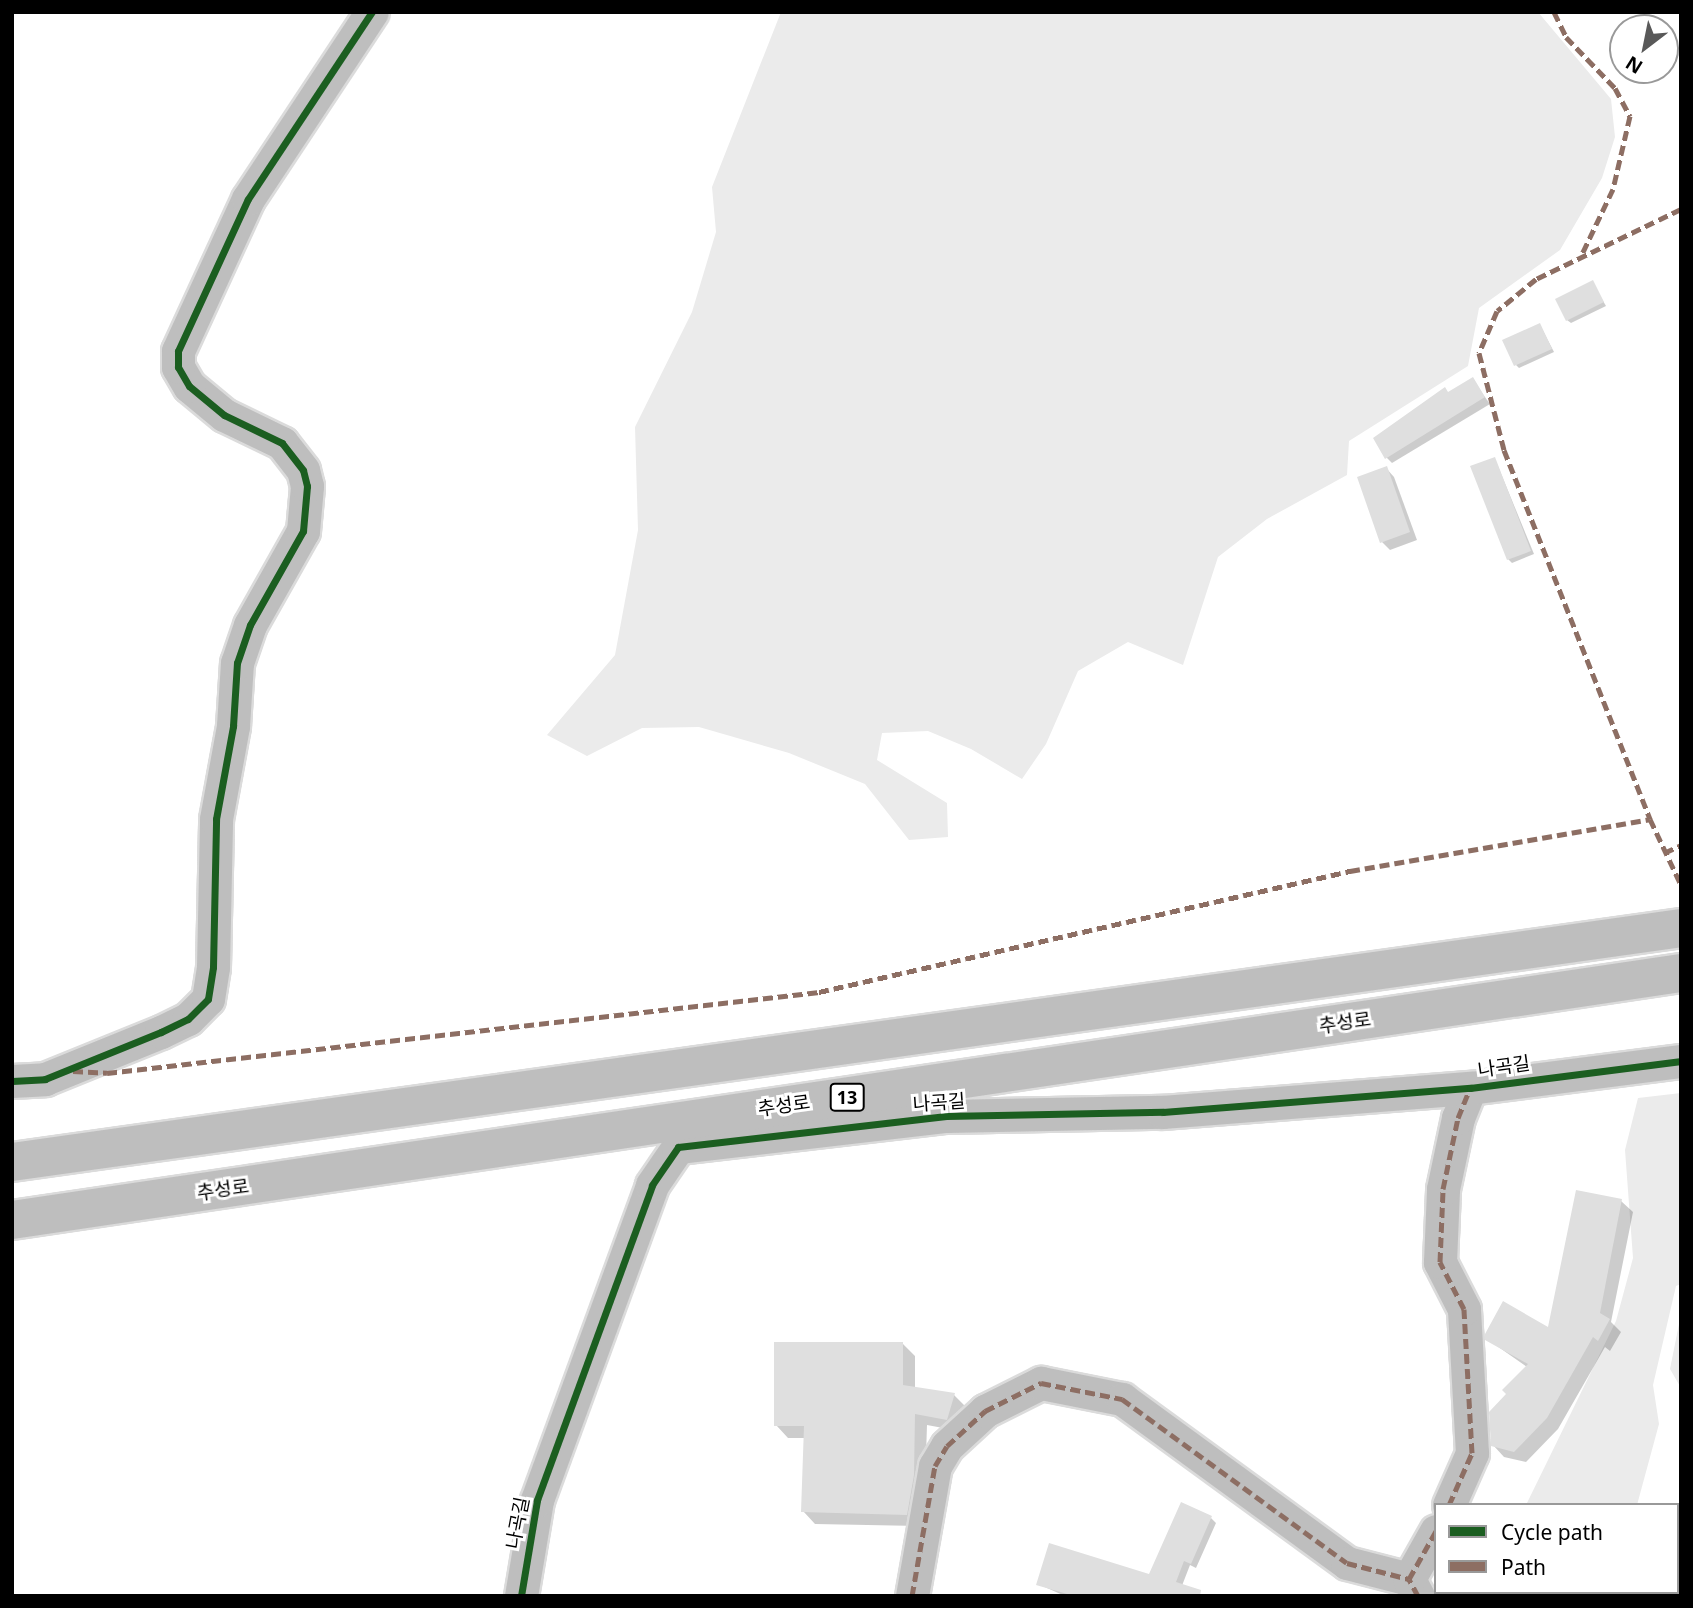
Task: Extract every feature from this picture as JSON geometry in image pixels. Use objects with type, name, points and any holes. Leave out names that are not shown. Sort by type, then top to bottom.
[{"type":"main road","points":[[12,1162],[1681,928]]},
{"type":"main road","name":"추성로","points":[[12,1220],[1681,973]]},
{"type":"street","points":[[12,1080],[45,1079],[161,1032],[188,1019],[208,999],[213,967],[216,819],[233,726],[237,663],[250,625],[303,531],[307,486],[303,470],[282,443],[224,415],[188,386],[178,367],[178,351],[248,199],[372,12]]},
{"type":"street","name":"나곡길","points":[[521,1596],[537,1500],[652,1185],[678,1146],[946,1116],[1163,1112],[1470,1088],[1681,1061]]},
{"type":"street","name":"나곡길","points":[[1450,1503],[1472,1453],[1471,1401],[1464,1309],[1440,1262],[1443,1189],[1458,1118],[1470,1088]]},
{"type":"street","points":[[912,1596],[935,1466],[947,1446],[985,1411],[1041,1383],[1122,1399],[1346,1563],[1413,1587],[1434,1536]]},
{"type":"shaded area","points":[[781,12],[1538,12],[1611,99],[1615,137],[1602,178],[1560,250],[1479,308],[1468,366],[1349,441],[1347,475],[1267,519],[1218,557],[1183,665],[1128,642],[1078,671],[1046,744],[1022,779],[971,749],[928,731],[882,733],[877,760],[947,803],[948,837],[909,840],[865,784],[789,753],[699,727],[642,728],[587,756],[547,735],[615,655],[638,530],[635,427],[692,312],[716,232],[712,187]]},
{"type":"shaded area","points":[[1681,1093],[1681,1284],[1676,1286],[1653,1385],[1659,1424],[1638,1503],[1527,1503],[1616,1321],[1633,1258],[1625,1150],[1638,1098]]},
{"type":"shaded area","points":[[1681,1314],[1681,1388],[1670,1369]]},
{"type":"shaded area","points":[[1524,1594],[1584,1594],[1524,1596]]},
{"type":"building","points":[[1593,280],[1604,302],[1566,321],[1555,299]]},
{"type":"building","points":[[1540,323],[1552,349],[1514,366],[1502,340]]},
{"type":"building","points":[[1473,377],[1485,397],[1385,459],[1373,438],[1445,387],[1448,392]]},
{"type":"building","points":[[1495,457],[1531,551],[1507,560],[1470,466]]},
{"type":"building","points":[[1387,466],[1410,532],[1380,543],[1357,477]]},
{"type":"building","points":[[1576,1190],[1622,1199],[1600,1313],[1610,1319],[1598,1341],[1593,1337],[1547,1418],[1514,1452],[1491,1446],[1489,1412],[1506,1394],[1502,1390],[1528,1364],[1485,1340],[1485,1334],[1503,1301],[1548,1327]]},
{"type":"building","points":[[774,1342],[903,1342],[903,1385],[955,1393],[947,1420],[915,1414],[914,1475],[907,1515],[801,1512],[804,1426],[774,1426]]},
{"type":"building","points":[[1181,1502],[1212,1516],[1191,1564],[1184,1561],[1176,1582],[1201,1590],[1200,1596],[1074,1596],[1036,1585],[1049,1543],[1149,1574]]},
{"type":"marked path","points":[[1554,12],[1566,37],[1615,88],[1630,116],[1613,189],[1581,256]]},
{"type":"marked path","points":[[1681,209],[1536,279],[1497,311],[1479,353],[1504,450],[1650,819],[1681,885]]},
{"type":"marked path","points":[[73,1071],[107,1073],[819,992],[1350,871],[1650,819]]},
{"type":"marked path","points":[[1664,853],[1681,845]]},
{"type":"marked path","points":[[1450,1503],[1472,1453],[1464,1309],[1440,1262],[1443,1189],[1458,1118],[1470,1088]]},
{"type":"marked path","points":[[912,1596],[935,1466],[947,1446],[985,1411],[1041,1383],[1122,1399],[1347,1563],[1409,1579]]},
{"type":"marked path","points":[[1418,1596],[1409,1579],[1434,1535]]},
{"type":"cycle path","points":[[12,1081],[45,1079],[161,1032],[188,1019],[208,999],[213,967],[216,819],[233,726],[237,663],[250,625],[303,531],[307,486],[303,470],[282,443],[224,415],[189,386],[178,367],[178,351],[248,199],[372,12]]},
{"type":"cycle path","points":[[521,1596],[537,1500],[652,1185],[678,1147],[946,1116],[1163,1112],[1470,1088],[1681,1061]]}]
